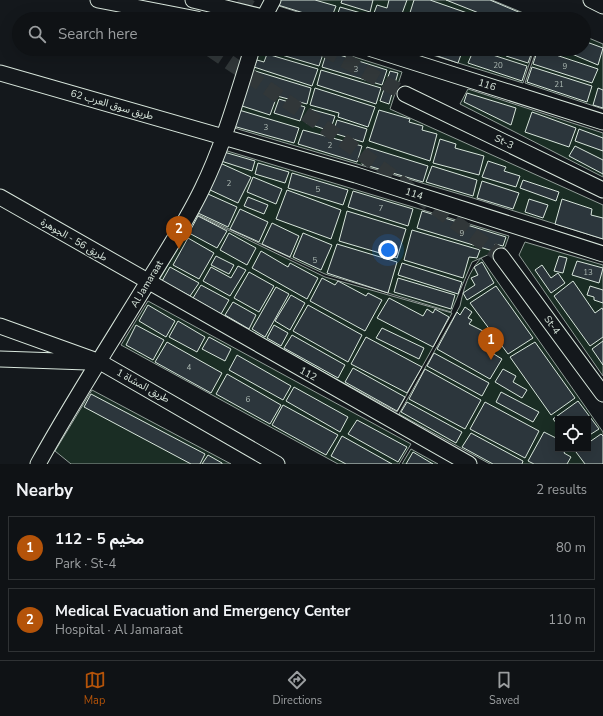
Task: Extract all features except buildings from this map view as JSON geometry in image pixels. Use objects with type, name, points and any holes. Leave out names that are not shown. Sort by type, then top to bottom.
[{"type":"street","points":[[98,0],[161,12]]},
{"type":"street","points":[[193,0],[242,12]]},
{"type":"street","points":[[268,12],[273,0]]},
{"type":"street","points":[[591,0],[603,6]]},
{"type":"street","name":"Al Jamaraat","points":[[38,464],[71,405],[100,362],[180,232],[225,137],[250,56]]},
{"type":"street","name":"116","points":[[394,56],[603,122]]},
{"type":"street","name":"طريق سوق العرب 62","points":[[0,73],[225,137]]},
{"type":"street","name":"St-3","points":[[404,94],[603,190]]},
{"type":"street","name":"114","points":[[225,137],[356,175],[603,254]]},
{"type":"street","name":"طريق 56 - الجوهرة","points":[[0,197],[148,282]]},
{"type":"street","name":"St-4","points":[[501,256],[603,394]]},
{"type":"street","name":"112","points":[[148,282],[469,464]]},
{"type":"street","name":"طريق المشاة 1","points":[[0,326],[100,362],[277,464]]},
{"type":"street","points":[[0,360],[100,362]]},
{"type":"green space","points":[[277,0],[492,0],[521,12],[298,12],[273,4]]},
{"type":"green space","points":[[591,39],[603,44],[603,109],[525,83],[535,56],[591,56]]},
{"type":"green space","points":[[255,56],[351,56],[402,72],[390,109],[603,205],[603,239],[473,198],[231,127]]},
{"type":"green space","points":[[436,56],[532,56],[523,83]]},
{"type":"green space","points":[[468,89],[603,133],[603,177],[460,104]]},
{"type":"green space","points":[[224,150],[509,236],[505,247],[472,262],[451,312],[325,274],[197,214]]},
{"type":"green space","points":[[197,215],[325,277],[452,313],[397,412],[158,282]]},
{"type":"green space","points":[[525,242],[603,265],[603,376],[519,255]]},
{"type":"green space","points":[[481,258],[603,432],[603,464],[490,464],[399,414],[460,306],[467,280]]},
{"type":"green space","points":[[148,301],[411,444],[399,464],[338,464],[121,345]]},
{"type":"green space","points":[[92,390],[231,464],[71,464],[55,451]]},
{"type":"green space","points":[[411,449],[438,464],[402,464]]},
{"type":"tunnel","points":[[238,0],[258,12]]},
{"type":"tunnel","points":[[220,56],[333,133],[501,256]]},
{"type":"tunnel","points":[[337,56],[405,94]]},
{"type":"place","name":"Medical Evacuation and Emergency Center","points":[[179,249]]},
{"type":"place","name":"مخيم 5 - 112","points":[[491,360]]}]
